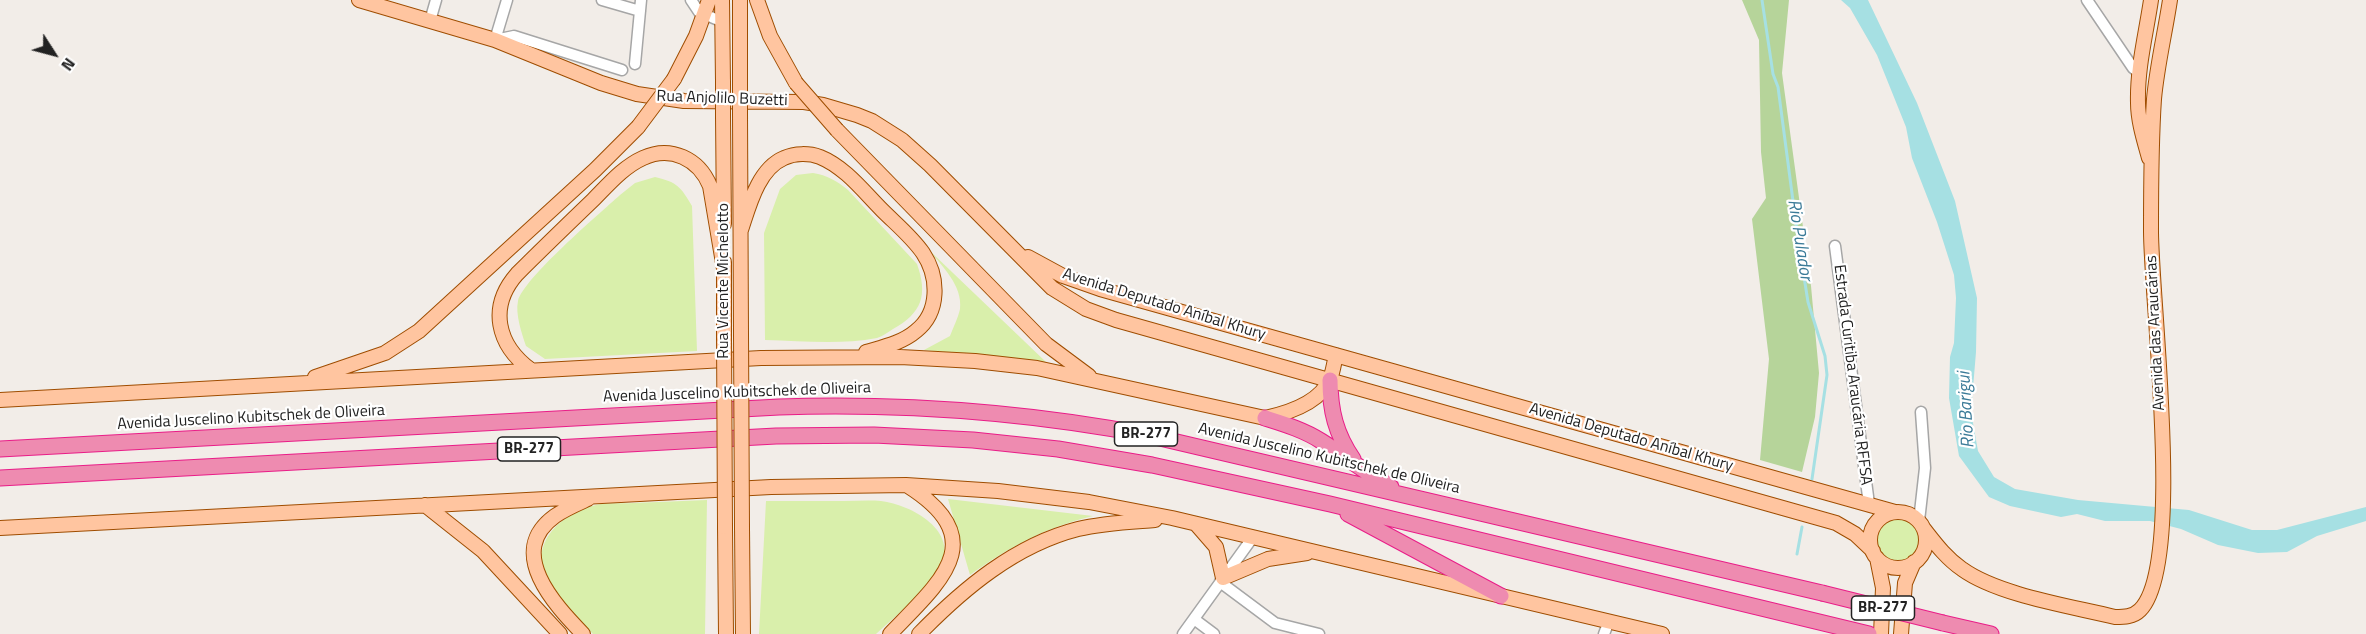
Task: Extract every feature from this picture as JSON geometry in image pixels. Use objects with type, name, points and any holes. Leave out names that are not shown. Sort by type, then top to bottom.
[{"type":"highway","points":[[1330,380],[1330,403],[1334,424],[1343,444],[1355,461],[1371,476]]},
{"type":"highway","name":"Avenida Juscelino Kubitschek de Oliveira","points":[[0,449],[779,407],[871,406],[974,411],[1111,428],[1197,446],[1991,634]]},
{"type":"highway","points":[[1265,418],[1295,428],[1319,440],[1371,476],[1410,496]]},
{"type":"highway","name":"BR-277","points":[[0,478],[744,437],[874,435],[973,440],[1058,449],[1152,465],[1330,504],[1869,634]]},
{"type":"highway","points":[[1330,504],[1501,596]]},
{"type":"main road","points":[[296,384],[385,353],[419,331],[595,170],[638,127],[674,79],[696,36],[709,0]]},
{"type":"main road","name":"Rua Vicente Michelotto","points":[[723,0],[726,634]]},
{"type":"main road","name":"Rua Vicente Michelotto","points":[[740,0],[743,634]]},
{"type":"main road","points":[[757,0],[770,36],[796,83],[837,130],[1046,344],[1096,381]]},
{"type":"main road","name":"Avenida das Araucárias","points":[[2151,0],[2139,73],[2138,103],[2142,132],[2152,169]]},
{"type":"main road","name":"Avenida das Araucárias","points":[[1959,567],[1997,586],[2115,617],[2132,616],[2139,611],[2152,588],[2162,528],[2164,497],[2152,258],[2154,99],[2170,0]]},
{"type":"main road","name":"Rua Anjolilo Buzetti","points":[[364,1],[495,40],[601,83],[651,97],[700,102],[804,102],[857,115],[888,130],[916,151],[1013,248]]},
{"type":"main road","points":[[2139,73],[2154,99]]},
{"type":"main road","points":[[531,370],[513,351],[503,333],[499,311],[500,302],[509,283],[620,174],[643,158],[667,153],[678,154],[689,159],[706,174],[724,269]]},
{"type":"main road","points":[[741,230],[756,190],[768,171],[784,158],[806,154],[817,156],[840,170],[916,245],[928,262],[935,284],[934,303],[930,314],[916,332],[906,338],[849,356]]},
{"type":"main road","name":"Avenida Deputado Aníbal Khury","points":[[1013,248],[1043,266],[1082,284],[1895,512]]},
{"type":"main road","name":"Avenida Deputado Aníbal Khury","points":[[1013,248],[1052,288],[1100,314],[1830,521],[1856,534],[1875,555]]},
{"type":"main road","points":[[499,372],[508,363],[513,351]]},
{"type":"main road","points":[[0,400],[761,358],[849,356],[940,358],[1037,368],[1265,418],[1294,410],[1307,402],[1330,380],[1336,355]]},
{"type":"main road","points":[[0,528],[597,495],[832,485],[906,485],[1049,497],[1172,518],[1501,596],[1606,628],[1655,633]]},
{"type":"main road","points":[[890,634],[939,581],[946,571],[953,551],[951,530],[947,522],[931,502],[906,485]]},
{"type":"main road","points":[[583,634],[556,606],[542,584],[535,559],[535,546],[546,524],[555,516],[597,495]]},
{"type":"main road","points":[[425,505],[483,551],[550,628],[560,634]]},
{"type":"main road","points":[[1881,634],[1883,588],[1871,534],[1874,526],[1887,514],[1904,512],[1922,525],[1942,552],[1959,567]]},
{"type":"main road","points":[[919,634],[971,586],[1011,558],[1042,542],[1064,533],[1102,525],[1172,518]]},
{"type":"main road","points":[[1196,524],[1216,547],[1222,580],[1268,559],[1317,552]]},
{"type":"main road","points":[[1901,634],[1905,583],[1926,544],[1922,525]]},
{"type":"main road","points":[[1875,555],[1891,566],[1906,566],[1916,561],[1933,558],[1959,567]]},
{"type":"street","points":[[430,21],[436,0]]},
{"type":"street","points":[[507,0],[495,40],[514,36],[622,70]]},
{"type":"street","points":[[602,0],[641,6],[635,64]]},
{"type":"street","points":[[691,0],[695,8],[704,15],[723,22]]},
{"type":"street","points":[[2087,0],[2133,68],[2139,73]]},
{"type":"street","name":"Estrada Curitiba Araucária RFFSA","points":[[1835,246],[1869,504]]},
{"type":"street","points":[[1921,412],[1925,468],[1922,525]]},
{"type":"street","points":[[1183,634],[1253,537]]},
{"type":"street","points":[[1222,580],[1275,622],[1319,634]]},
{"type":"street","points":[[1194,619],[1214,634]]},
{"type":"green space","points":[[1742,0],[1789,0],[1782,73],[1811,286],[1819,373],[1815,417],[1802,472],[1760,460],[1769,359],[1752,219],[1766,198],[1761,152],[1759,40]]},
{"type":"green space","points":[[813,173],[832,179],[848,190],[917,264],[922,294],[916,310],[903,323],[879,337],[835,342],[765,340],[764,233],[780,189],[796,175]]},
{"type":"green space","points":[[655,177],[678,186],[692,206],[697,351],[545,359],[526,346],[524,341],[517,312],[518,301],[523,291],[563,247],[620,195],[635,183]]},
{"type":"green space","points":[[929,250],[1046,362],[924,350],[950,336],[960,309],[955,284]]},
{"type":"green space","points":[[948,499],[1093,516],[1059,526],[1028,539],[970,575]]},
{"type":"green space","points":[[707,500],[705,634],[593,634],[554,593],[543,571],[541,558],[550,534],[570,516],[582,509],[601,504]]},
{"type":"green space","points":[[766,501],[881,501],[906,508],[930,522],[944,542],[944,555],[940,568],[920,594],[876,634],[759,634]]},
{"type":"green space","points":[[1898,519],[1913,525],[1919,540],[1913,555],[1898,561],[1883,555],[1877,540],[1883,525]]},
{"type":"water","name":"Rio Barigui","points":[[1841,0],[1868,0],[1917,103],[1955,201],[1977,298],[1976,352],[1971,412],[1978,451],[1994,477],[2015,489],[2078,500],[2189,510],[2252,530],[2277,530],[2366,507],[2366,521],[2317,536],[2287,552],[2258,553],[2218,545],[2181,529],[2150,521],[2105,521],[2077,514],[2061,517],[2010,506],[1989,497],[1959,456],[1949,398],[1950,357],[1954,343],[1956,298],[1954,275],[1937,222],[1912,158],[1906,127],[1877,55],[1850,8]]},
{"type":"waterway","name":"Rio Pulador","points":[[1762,0],[1773,74],[1778,87],[1808,302],[1825,356],[1827,375],[1812,479]]},
{"type":"waterway","name":"Rio Pulador","points":[[1797,554],[1802,527]]}]
